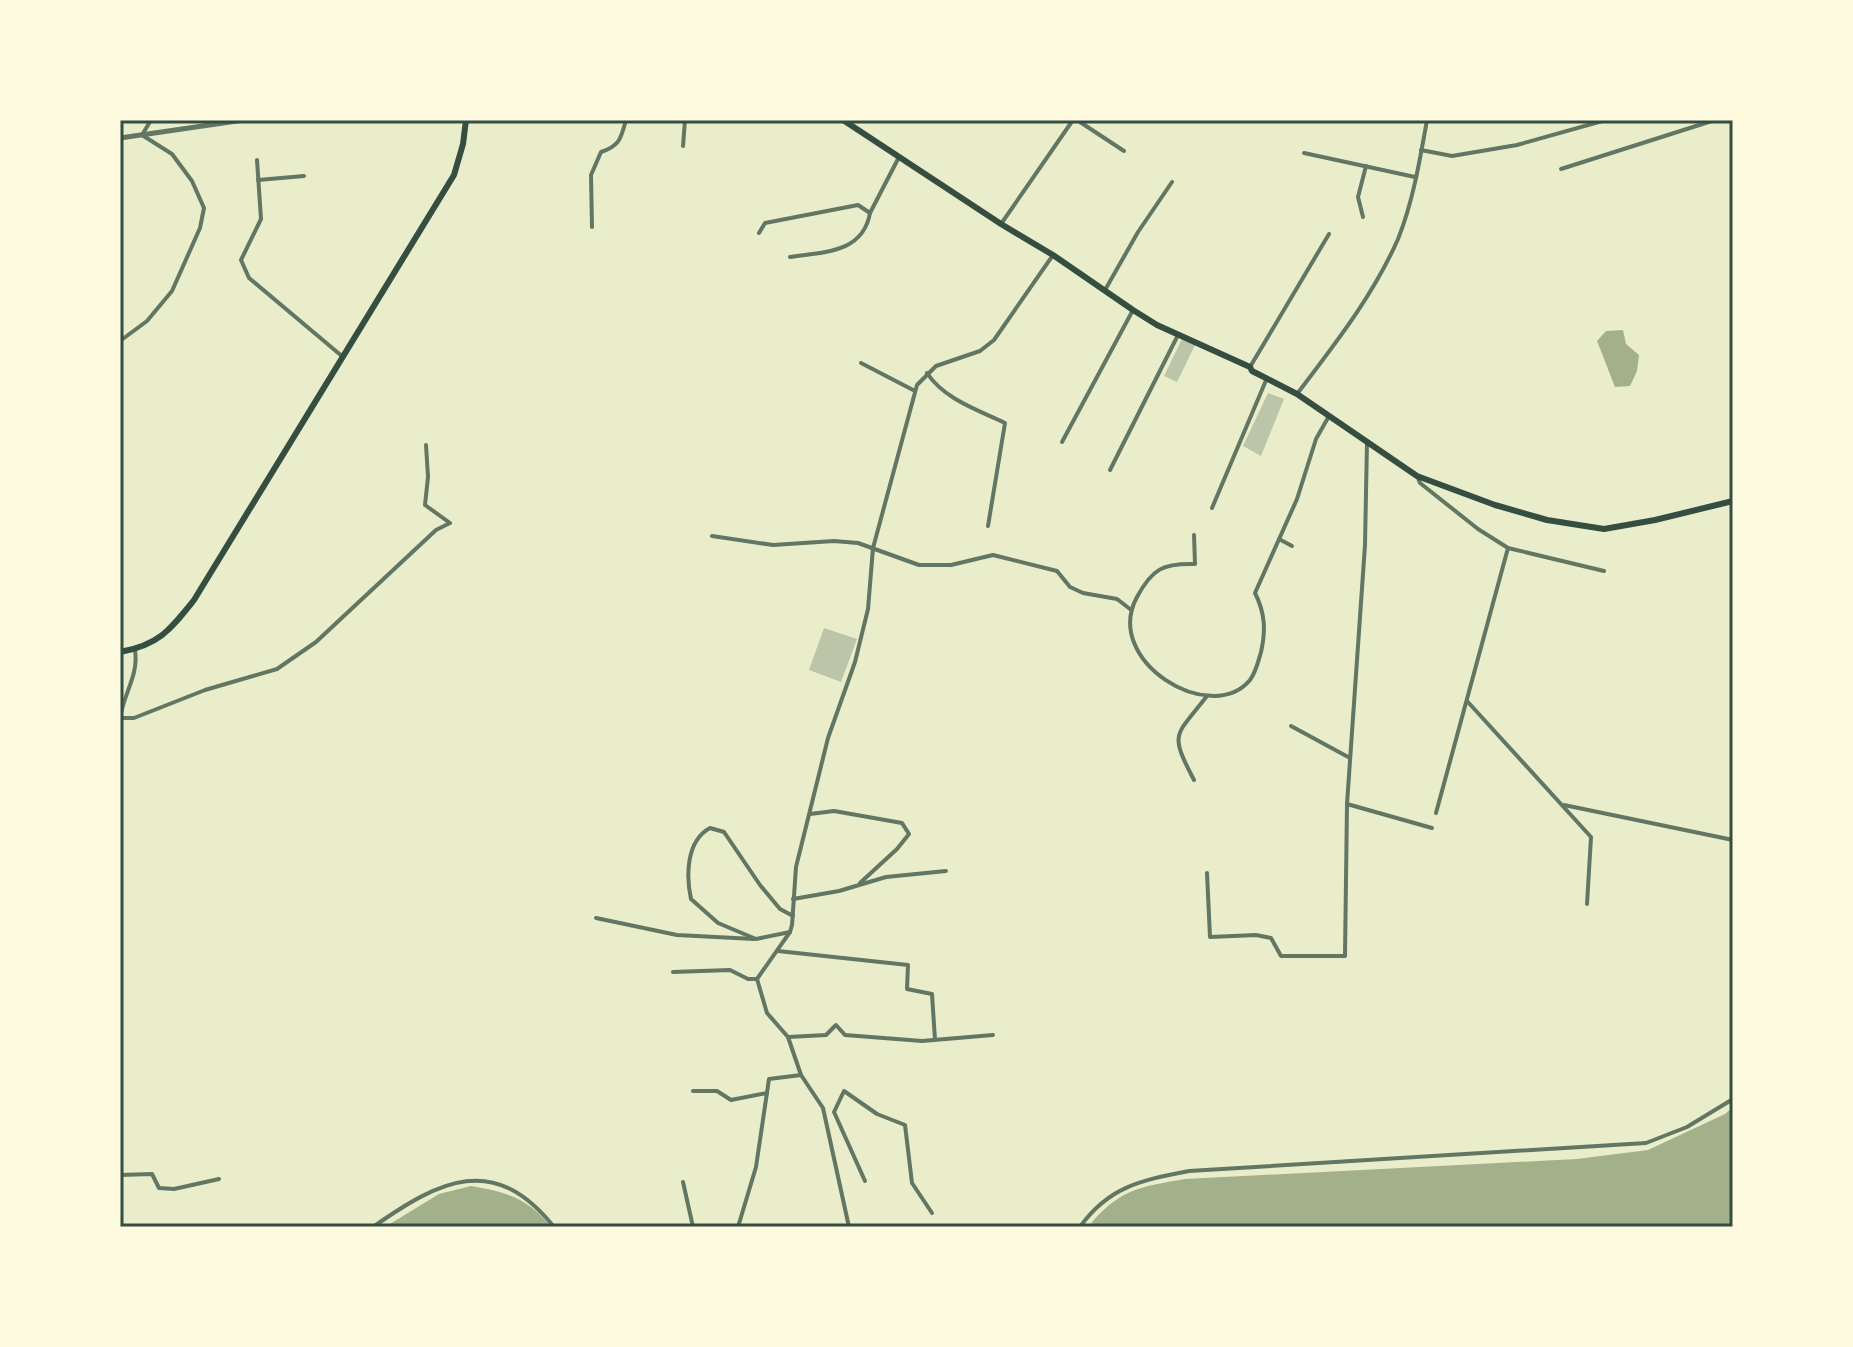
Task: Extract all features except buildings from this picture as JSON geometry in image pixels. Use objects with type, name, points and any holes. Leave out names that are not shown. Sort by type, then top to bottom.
[{"type":"main road","points":[[120,652],[154,643],[194,600],[454,175],[466,120]]},
{"type":"main road","points":[[843,120],[1133,310],[1178,335],[1250,367],[1297,394],[1417,476],[1495,505],[1547,520],[1604,529],[1733,501]]},
{"type":"street","points":[[142,135],[151,120]]},
{"type":"street","points":[[120,138],[244,120]]},
{"type":"street","points":[[592,227],[591,175],[601,152],[615,148],[621,140],[626,120]]},
{"type":"street","points":[[683,146],[685,120]]},
{"type":"street","points":[[1001,224],[1075,120],[1124,151]]},
{"type":"street","points":[[1297,394],[1354,318],[1397,240],[1427,120]]},
{"type":"street","points":[[1421,150],[1452,156],[1517,145],[1606,120]]},
{"type":"street","points":[[1561,169],[1715,120]]},
{"type":"street","points":[[120,341],[147,321],[172,291],[200,228],[204,208],[192,181],[172,154],[142,135]]},
{"type":"street","points":[[1304,153],[1415,177]]},
{"type":"street","points":[[790,257],[850,244],[867,229],[870,213],[899,157]]},
{"type":"street","points":[[257,160],[261,219],[241,260],[249,278],[343,357]]},
{"type":"street","points":[[1363,217],[1358,197],[1366,166]]},
{"type":"street","points":[[258,180],[304,176]]},
{"type":"street","points":[[1105,290],[1138,232],[1172,182]]},
{"type":"street","points":[[759,233],[765,223],[858,205],[870,213]]},
{"type":"street","points":[[1250,367],[1329,234]]},
{"type":"street","points":[[757,979],[790,932],[796,867],[828,738],[855,662],[868,609],[873,548],[916,391],[927,373],[936,366],[980,351],[994,340],[1053,255]]},
{"type":"street","points":[[1062,442],[1133,310]]},
{"type":"street","points":[[1110,470],[1178,335]]},
{"type":"street","points":[[861,363],[916,391]]},
{"type":"street","points":[[927,373],[933,383],[954,398],[1005,423],[988,526]]},
{"type":"street","points":[[1212,508],[1267,378]]},
{"type":"street","points":[[1194,535],[1195,564],[1164,566],[1144,584],[1130,609],[1131,637],[1139,657],[1170,685],[1207,696],[1227,694],[1248,682],[1257,668],[1264,637],[1264,611],[1255,593],[1297,499],[1307,459],[1330,415]]},
{"type":"street","points":[[1207,873],[1210,937],[1256,935],[1271,938],[1281,956],[1345,956],[1347,804],[1365,545],[1367,442]]},
{"type":"street","points":[[135,650],[135,676],[120,719],[134,718],[205,690],[277,669],[316,642],[436,530],[450,523],[425,505],[428,477],[426,445]]},
{"type":"street","points":[[1417,476],[1420,483],[1440,500],[1508,548],[1604,571]]},
{"type":"street","points":[[712,536],[773,545],[834,541],[858,543],[919,565],[951,565],[993,555],[1057,571],[1070,587],[1083,593],[1117,599],[1130,609]]},
{"type":"street","points":[[1279,539],[1292,546]]},
{"type":"street","points":[[1436,813],[1508,548]]},
{"type":"street","points":[[1194,780],[1177,749],[1178,734],[1207,696]]},
{"type":"street","points":[[1467,701],[1591,837],[1587,904]]},
{"type":"street","points":[[1291,726],[1350,758]]},
{"type":"street","points":[[1347,804],[1432,828]]},
{"type":"street","points":[[1561,805],[1733,840]]},
{"type":"street","points":[[810,814],[834,811],[902,823],[909,834],[860,883]]},
{"type":"street","points":[[756,939],[718,923],[691,899],[688,871],[694,847],[703,831],[710,828],[724,832],[770,897],[780,909],[793,916]]},
{"type":"street","points":[[793,899],[839,891],[886,877],[946,871]]},
{"type":"street","points":[[596,918],[677,935],[756,939],[790,932]]},
{"type":"street","points":[[777,951],[908,965],[907,989],[932,994],[935,1040]]},
{"type":"street","points":[[673,972],[730,970],[748,979],[757,979]]},
{"type":"street","points":[[757,979],[767,1013],[788,1037],[801,1075],[823,1108],[849,1227]]},
{"type":"street","points":[[788,1037],[826,1035],[836,1025],[845,1035],[935,1040],[993,1035]]},
{"type":"street","points":[[738,1227],[756,1167],[769,1079],[801,1075]]},
{"type":"street","points":[[693,1091],[717,1091],[731,1100],[767,1093]]},
{"type":"street","points":[[834,1112],[844,1091],[877,1114],[905,1125],[912,1183],[932,1213]]},
{"type":"street","points":[[1080,1227],[1091,1212],[1114,1194],[1141,1180],[1165,1175],[1646,1143],[1687,1127],[1733,1099]]},
{"type":"street","points":[[823,1108],[834,1112],[865,1181]]},
{"type":"street","points":[[120,1175],[152,1174],[159,1188],[174,1189],[219,1179]]},
{"type":"street","points":[[373,1227],[437,1188],[469,1179],[505,1185],[537,1206],[554,1227]]},
{"type":"street","points":[[683,1182],[693,1227]]},
{"type":"shaded area","points":[[1623,330],[1626,344],[1639,355],[1637,371],[1630,386],[1615,387],[1597,341],[1606,331]]},
{"type":"shaded area","points":[[1733,1107],[1733,1227],[1088,1227],[1120,1197],[1142,1188],[1185,1179],[1577,1159],[1648,1150],[1725,1114]]},
{"type":"shaded area","points":[[471,1186],[516,1198],[534,1209],[551,1227],[385,1227],[439,1194]]}]
